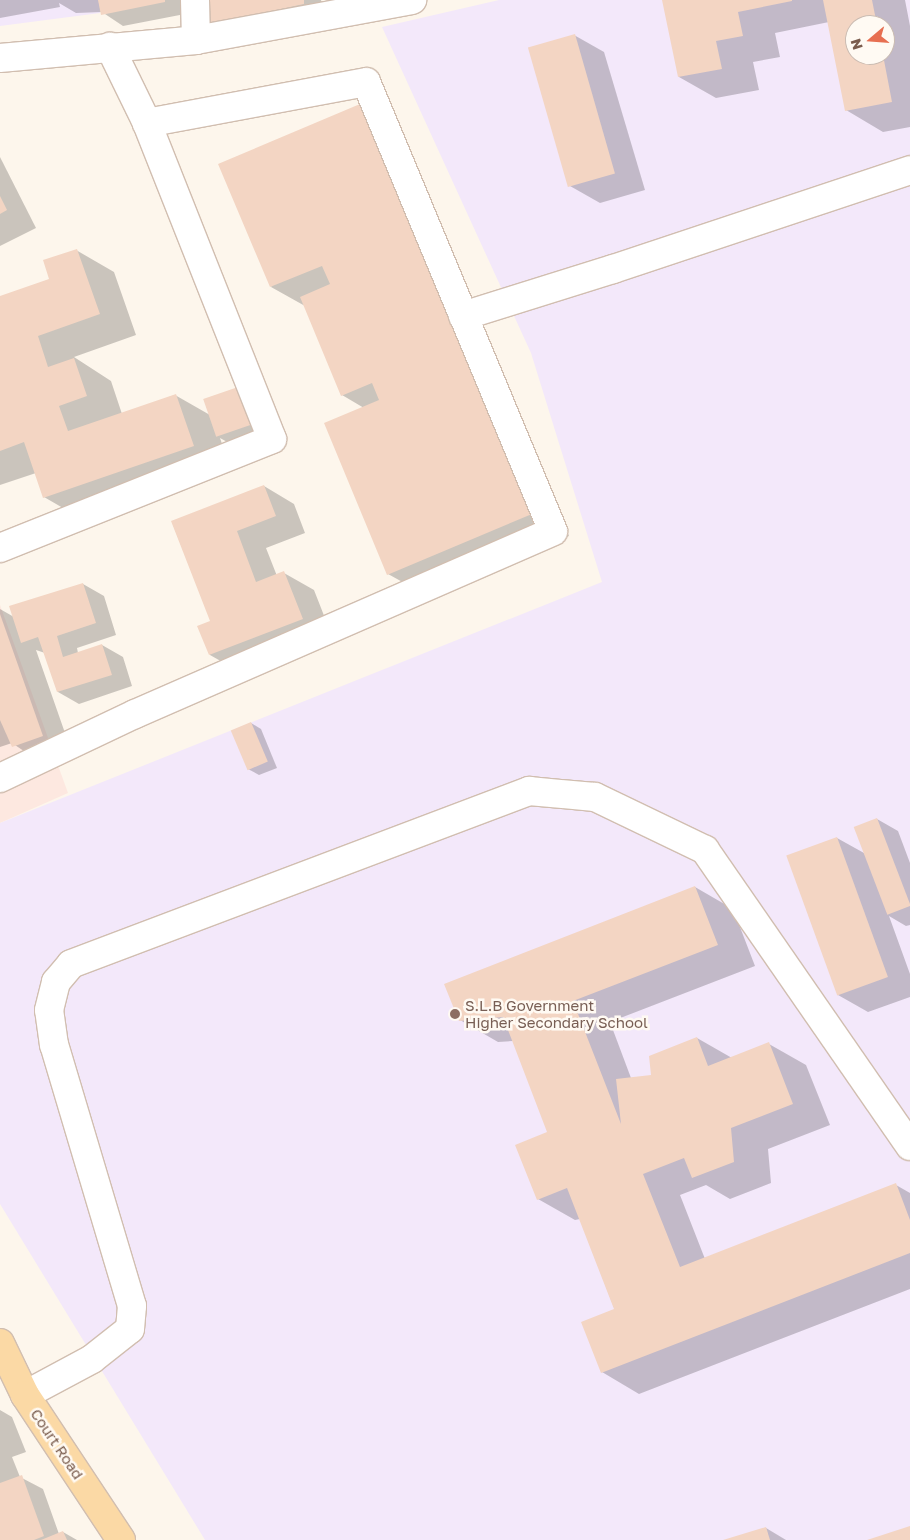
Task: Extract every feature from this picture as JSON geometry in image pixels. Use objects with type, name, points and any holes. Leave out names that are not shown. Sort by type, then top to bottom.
[{"type":"main road","name":"Court Road","points":[[0,1343],[25,1395],[121,1540]]},
{"type":"street","points":[[195,0],[196,40]]},
{"type":"street","points":[[0,58],[196,40],[412,0]]},
{"type":"street","points":[[0,548],[272,439],[147,123],[110,47]]},
{"type":"street","points":[[0,778],[135,714],[553,531],[366,82],[147,123]]},
{"type":"street","points":[[463,316],[614,269],[910,170]]},
{"type":"street","points":[[25,1395],[92,1359],[130,1329],[132,1306],[54,1045],[49,1010],[56,982],[71,964],[529,791],[595,797],[705,850],[910,1146]]},
{"type":"shaded area","points":[[0,0],[99,0],[100,13],[0,26]]},
{"type":"shaded area","name":"S.L.B Government Higher Secondary School","points":[[499,0],[910,0],[910,1540],[205,1540],[0,1204],[0,823],[602,582],[531,353],[382,27]]},
{"type":"shaded area","points":[[0,605],[68,793],[0,823]]},
{"type":"building","points":[[98,0],[165,0],[165,2],[101,15]]},
{"type":"building","points":[[205,0],[304,0],[304,4],[210,24]]},
{"type":"building","points":[[662,0],[792,1],[738,12],[743,36],[716,41],[722,69],[678,77]]},
{"type":"building","points":[[823,0],[872,0],[875,15],[845,15],[845,65],[885,65],[892,102],[845,111]]},
{"type":"building","points":[[575,34],[615,173],[568,187],[528,48]]},
{"type":"building","points":[[360,104],[532,514],[387,575],[324,423],[379,400],[372,383],[341,396],[300,297],[330,284],[322,266],[270,287],[218,164]]},
{"type":"building","points":[[0,196],[7,210],[0,214]]},
{"type":"building","points":[[77,249],[100,314],[38,336],[48,367],[74,358],[87,396],[59,406],[68,431],[176,394],[194,446],[43,498],[24,442],[0,451],[0,296],[49,279],[43,260]]},
{"type":"building","points":[[241,386],[254,424],[216,437],[203,399]]},
{"type":"building","points":[[264,485],[276,516],[237,531],[256,582],[284,571],[303,619],[209,655],[197,626],[210,621],[171,521]]},
{"type":"building","points":[[83,583],[96,623],[57,636],[63,657],[102,644],[112,675],[57,692],[38,637],[21,643],[9,606]]},
{"type":"building","points":[[0,614],[43,736],[12,747],[0,720]]},
{"type":"building","points":[[251,722],[268,762],[248,770],[231,731]]},
{"type":"building","points":[[877,818],[910,904],[910,906],[887,915],[854,827]]},
{"type":"building","points":[[837,837],[888,977],[837,995],[786,855]]},
{"type":"building","points":[[695,886],[718,945],[573,1001],[621,1124],[616,1079],[651,1075],[649,1056],[697,1037],[708,1066],[769,1042],[793,1104],[731,1128],[734,1162],[692,1178],[684,1158],[643,1174],[680,1267],[896,1183],[910,1220],[910,1253],[601,1373],[581,1322],[614,1309],[567,1188],[537,1200],[515,1145],[547,1132],[503,1017],[459,1021],[444,984]]},
{"type":"building","points":[[22,1475],[44,1536],[34,1540],[0,1540],[0,1483]]},
{"type":"building","points":[[910,1526],[910,1540],[867,1540]]},
{"type":"building","points":[[766,1527],[770,1540],[723,1540]]},
{"type":"building","points":[[63,1531],[67,1540],[41,1540]]},
{"type":"place","name":"S.L.B Government Higher Secondary School","points":[[455,1014]]}]
